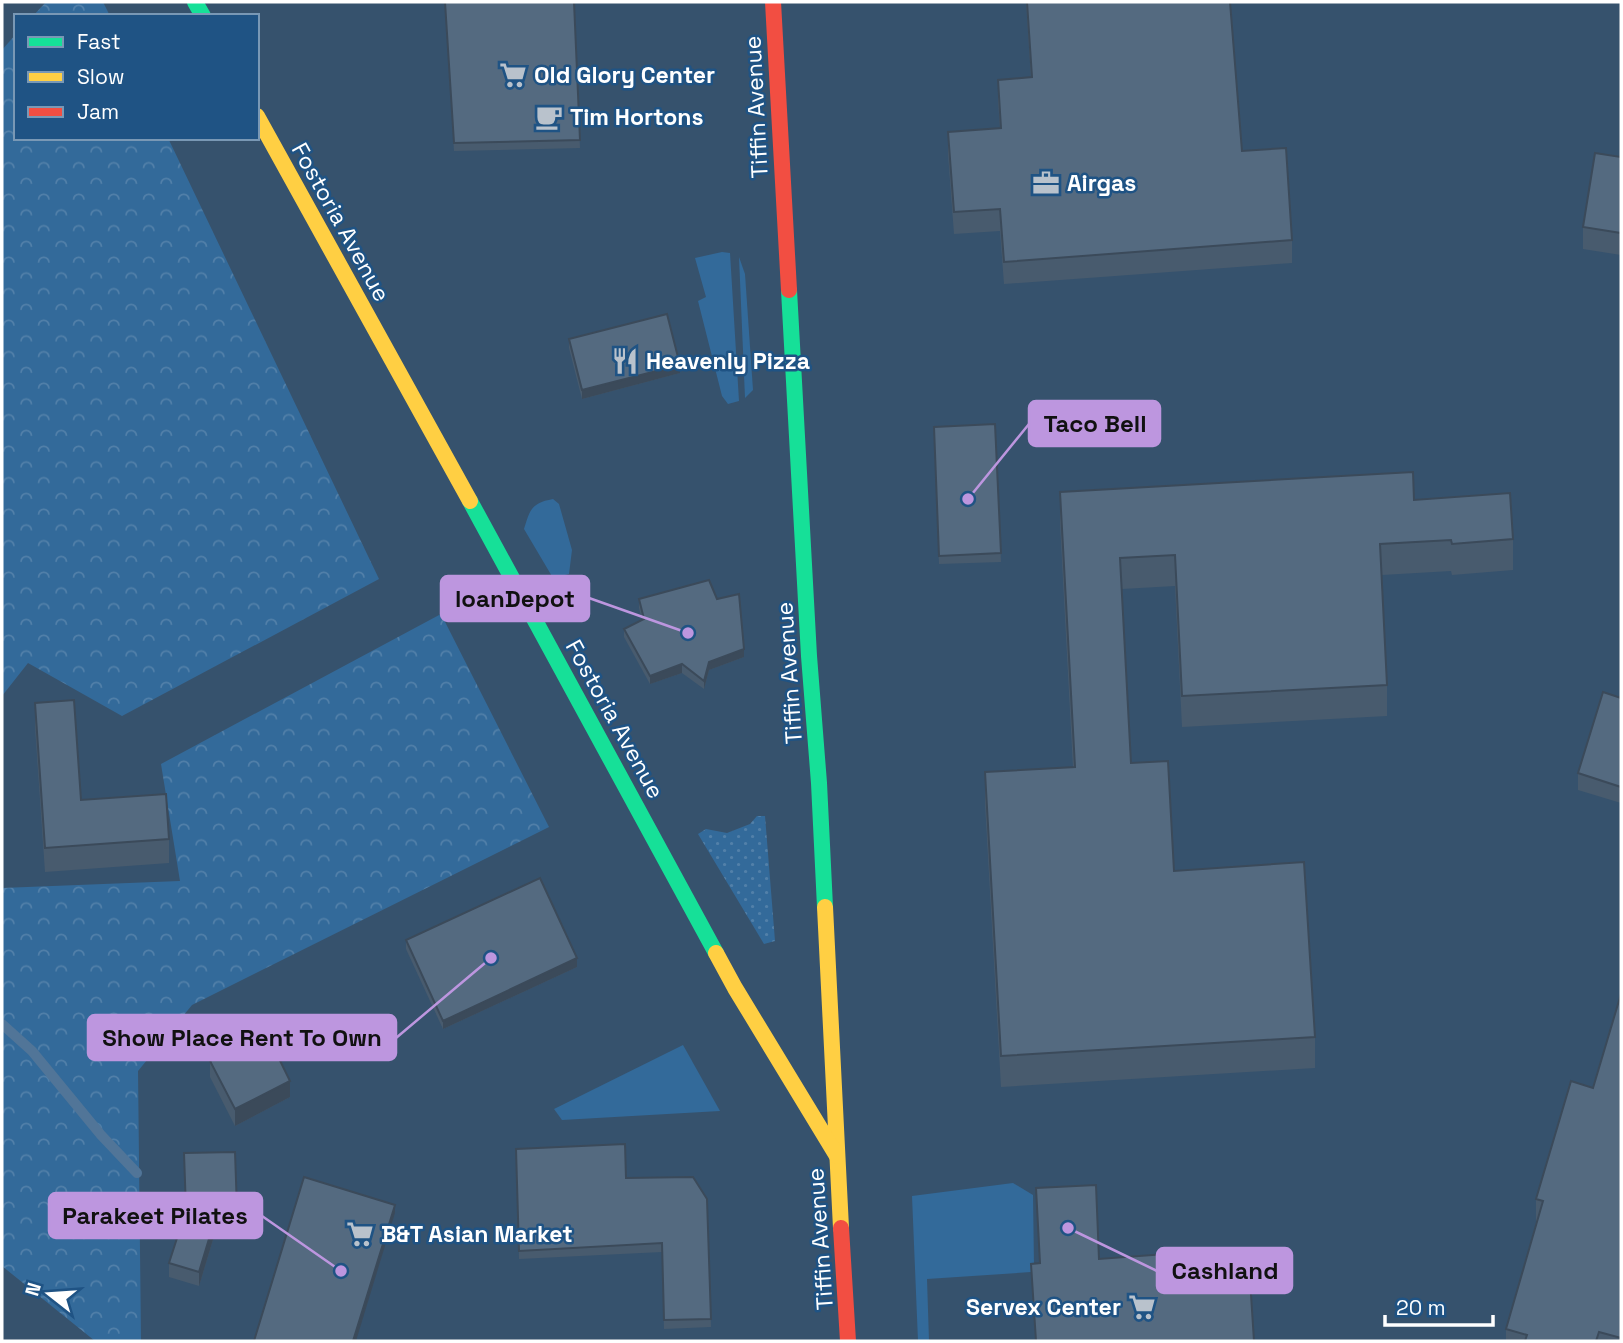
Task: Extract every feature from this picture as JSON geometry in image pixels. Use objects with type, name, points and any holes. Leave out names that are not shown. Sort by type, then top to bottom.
[{"type":"main road","name":"Tiffin Avenue","points":[[773,2],[809,656],[819,783],[848,1341]]},
{"type":"main road","name":"Fostoria Avenue","points":[[259,120],[735,988],[837,1156]]},
{"type":"green space","points":[[46,2],[103,2],[109,14],[35,14]]},
{"type":"green space","points":[[14,36],[14,140],[169,140],[379,579],[122,716],[28,663],[2,696],[2,50]]},
{"type":"green space","points":[[722,252],[730,253],[739,401],[728,404],[722,396],[698,301],[706,297],[695,258]]},
{"type":"green space","points":[[739,257],[745,274],[753,390],[745,398]]},
{"type":"green space","points":[[553,499],[559,504],[572,550],[569,574],[553,578],[524,529],[532,508]]},
{"type":"green space","points":[[441,614],[549,827],[192,1005],[138,1071],[141,1341],[95,1341],[2,1266],[2,888],[180,881],[161,764]]},
{"type":"green space","points":[[757,816],[765,816],[775,941],[764,944],[698,834],[706,829],[727,833],[750,824]]},
{"type":"green space","points":[[683,1045],[720,1111],[562,1120],[554,1109]]},
{"type":"green space","points":[[1013,1183],[1033,1195],[1034,1266],[1031,1272],[927,1279],[929,1341],[918,1341],[912,1196]]},
{"type":"building","name":"Old Glory Center","points":[[445,2],[574,2],[580,140],[454,143]]},
{"type":"building","points":[[1027,2],[1230,2],[1242,151],[1286,148],[1292,240],[1004,262],[1000,209],[954,212],[948,132],[1001,128],[998,80],[1032,77]]},
{"type":"building","points":[[1595,153],[1621,157],[1621,233],[1583,227]]},
{"type":"building","name":"Heavenly Pizza","points":[[667,314],[680,365],[582,390],[569,339]]},
{"type":"building","points":[[995,424],[1001,553],[939,556],[934,427]]},
{"type":"building","points":[[1413,472],[1414,500],[1510,493],[1513,539],[1452,544],[1451,540],[1380,544],[1387,685],[1182,696],[1175,555],[1120,558],[1131,763],[1168,761],[1174,871],[1304,862],[1315,1037],[1001,1056],[985,772],[1075,767],[1060,492]]},
{"type":"building","points":[[709,580],[717,599],[739,594],[744,649],[709,662],[704,681],[682,664],[650,676],[624,629],[644,619],[639,599]]},
{"type":"building","points":[[1603,692],[1621,698],[1621,787],[1578,773]]},
{"type":"building","points":[[74,700],[81,800],[166,794],[169,839],[45,848],[35,703]]},
{"type":"building","points":[[540,878],[577,958],[443,1021],[406,940]]},
{"type":"building","points":[[1621,994],[1621,1338],[1599,1332],[1596,1341],[1525,1341],[1527,1335],[1506,1329],[1543,1201],[1536,1199],[1571,1081],[1593,1088]]},
{"type":"building","points":[[266,1032],[290,1081],[235,1109],[210,1061]]},
{"type":"building","points":[[625,1144],[626,1178],[693,1177],[707,1199],[711,1319],[664,1320],[662,1243],[519,1251],[516,1149]]},
{"type":"building","points":[[235,1152],[237,1209],[218,1209],[199,1272],[169,1263],[186,1210],[184,1153]]},
{"type":"building","points":[[304,1177],[395,1205],[353,1341],[254,1341]]},
{"type":"building","name":"Servex Center","points":[[1096,1185],[1099,1259],[1248,1248],[1254,1341],[1036,1341],[1031,1264],[1040,1263],[1036,1188]]},
{"type":"waterway","points":[[2,1024],[32,1051],[101,1135],[137,1173]]},
{"type":"traffic: fast","points":[[195,2],[202,14]]},
{"type":"traffic: fast","points":[[789,290],[825,907]]},
{"type":"traffic: fast","points":[[470,501],[716,953]]},
{"type":"traffic: slow","points":[[259,120],[470,501]]},
{"type":"traffic: slow","points":[[825,907],[841,1228]]},
{"type":"traffic: slow","points":[[716,953],[837,1156]]},
{"type":"traffic: jam","points":[[773,2],[789,290]]},
{"type":"traffic: jam","points":[[841,1228],[848,1341]]},
{"type":"place","name":"Old Glory Center","points":[[513,75]]},
{"type":"place","name":"Tim Hortons","points":[[549,117]]},
{"type":"place","name":"Airgas","points":[[1046,183]]},
{"type":"place","name":"Heavenly Pizza","points":[[625,361]]},
{"type":"place","name":"Taco Bell","points":[[968,499]]},
{"type":"place","name":"loanDepot","points":[[688,633]]},
{"type":"place","name":"Show Place Rent To Own","points":[[491,958]]},
{"type":"place","name":"Cashland","points":[[1068,1228]]},
{"type":"place","name":"B&T Asian Market","points":[[360,1234]]},
{"type":"place","name":"Parakeet Pilates","points":[[341,1271]]},
{"type":"place","name":"Servex Center","points":[[1142,1307]]}]
